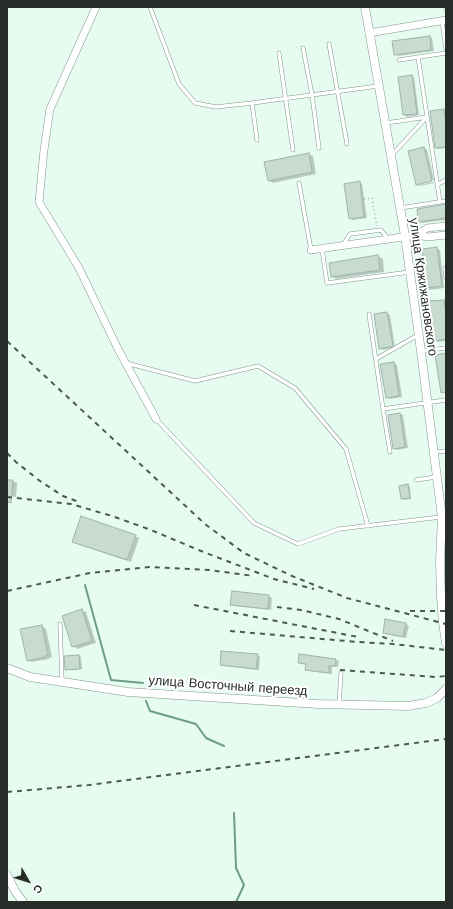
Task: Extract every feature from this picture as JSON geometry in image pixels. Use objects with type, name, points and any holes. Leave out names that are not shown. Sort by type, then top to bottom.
[{"type":"street","points":[[96,7],[50,109],[39,202],[79,268],[125,363],[156,419]]},
{"type":"street","name":"улица Кржижановского","points":[[365,7],[405,236],[437,477],[444,517],[440,561],[441,596],[446,643]]},
{"type":"street","points":[[369,33],[444,21]]},
{"type":"street","points":[[417,235],[427,228],[446,226]]},
{"type":"street","points":[[311,250],[405,236],[417,235],[428,237],[446,235]]},
{"type":"street","name":"улица Восточный переезд","points":[[7,668],[30,676],[128,692],[339,705],[408,706],[426,703],[437,698],[446,689]]},
{"type":"street","points":[[7,875],[15,891],[23,902]]},
{"type":"lane","points":[[150,7],[179,84],[195,103],[216,107],[378,86]]},
{"type":"lane","points":[[444,21],[446,49]]},
{"type":"lane","points":[[329,44],[347,144]]},
{"type":"lane","points":[[303,48],[312,95],[318,148]]},
{"type":"lane","points":[[279,53],[293,150]]},
{"type":"lane","points":[[399,60],[446,53]]},
{"type":"lane","points":[[418,57],[440,202]]},
{"type":"lane","points":[[252,103],[257,140]]},
{"type":"lane","points":[[385,123],[427,117]]},
{"type":"lane","points":[[390,156],[427,117]]},
{"type":"lane","points":[[437,185],[446,180]]},
{"type":"lane","points":[[299,183],[311,250]]},
{"type":"lane","points":[[400,208],[446,201]]},
{"type":"lane","points":[[342,246],[350,234],[381,230],[388,239]]},
{"type":"lane","points":[[322,249],[327,283],[410,272]]},
{"type":"lane","points":[[446,268],[444,268],[446,278]]},
{"type":"lane","points":[[369,314],[390,452]]},
{"type":"lane","points":[[376,359],[418,334]]},
{"type":"lane","points":[[420,352],[446,348]]},
{"type":"lane","points":[[125,363],[195,381],[258,366],[296,388],[346,449],[368,526]]},
{"type":"lane","points":[[383,409],[446,400]]},
{"type":"lane","points":[[156,419],[254,523],[298,544],[339,529],[444,517]]},
{"type":"lane","points":[[434,452],[446,451]]},
{"type":"lane","points":[[416,480],[437,477]]},
{"type":"lane","points":[[60,624],[62,681]]},
{"type":"lane","points":[[339,705],[341,674]]},
{"type":"path","points":[[364,199],[372,198],[377,230]]},
{"type":"building","points":[[430,36],[431,50],[394,55],[392,41]]},
{"type":"building","points":[[412,75],[417,114],[403,115],[398,77]]},
{"type":"building","points":[[444,109],[446,123],[446,147],[435,148],[430,111]]},
{"type":"building","points":[[424,147],[432,181],[416,185],[408,151]]},
{"type":"building","points":[[309,153],[312,172],[268,181],[264,162]]},
{"type":"building","points":[[360,181],[364,217],[349,219],[344,184]]},
{"type":"building","points":[[446,204],[446,218],[418,222],[417,209]]},
{"type":"building","points":[[437,247],[442,286],[426,288],[422,249]]},
{"type":"building","points":[[378,255],[380,270],[331,277],[329,263]]},
{"type":"building","points":[[444,300],[446,313],[446,339],[434,341],[429,301]]},
{"type":"building","points":[[387,312],[393,346],[379,349],[374,314]]},
{"type":"building","points":[[446,353],[446,392],[441,393],[435,355]]},
{"type":"building","points":[[394,362],[399,396],[386,398],[380,364]]},
{"type":"building","points":[[400,413],[405,447],[393,449],[388,415]]},
{"type":"building","points":[[7,480],[13,480],[11,503],[7,502]]},
{"type":"building","points":[[408,484],[410,498],[401,499],[399,486]]},
{"type":"building","points":[[81,516],[136,535],[127,560],[72,542]]},
{"type":"building","points":[[232,591],[269,595],[268,609],[230,605]]},
{"type":"building","points":[[82,609],[92,641],[72,647],[62,616]]},
{"type":"building","points":[[385,619],[406,623],[403,637],[383,633]]},
{"type":"building","points":[[42,625],[48,655],[27,661],[20,629]]},
{"type":"building","points":[[221,651],[258,654],[256,669],[220,665]]},
{"type":"building","points":[[299,654],[336,659],[335,666],[329,666],[329,673],[305,670],[306,664],[298,663]]},
{"type":"building","points":[[79,655],[80,669],[65,670],[64,656]]},
{"type":"waterway","points":[[85,585],[111,680],[143,683]]},
{"type":"waterway","points":[[146,701],[150,711],[196,724],[206,738],[224,746]]},
{"type":"waterway","points":[[234,813],[236,868],[244,885],[236,902]]},
{"type":"railway","points":[[7,341],[205,524],[244,553],[292,576],[347,598],[446,624]]},
{"type":"railway","points":[[7,453],[40,481],[63,496],[79,502]]},
{"type":"railway","points":[[7,497],[71,504],[112,516],[274,579],[314,589]]},
{"type":"railway","points":[[7,591],[90,573],[149,567],[209,570],[254,576]]},
{"type":"railway","points":[[194,605],[358,637]]},
{"type":"railway","points":[[277,607],[301,610],[339,619],[393,641]]},
{"type":"railway","points":[[410,611],[446,611]]},
{"type":"railway","points":[[230,631],[393,644],[446,650]]},
{"type":"railway","points":[[340,670],[436,677],[446,676]]},
{"type":"railway","points":[[7,792],[89,785],[446,739]]}]
